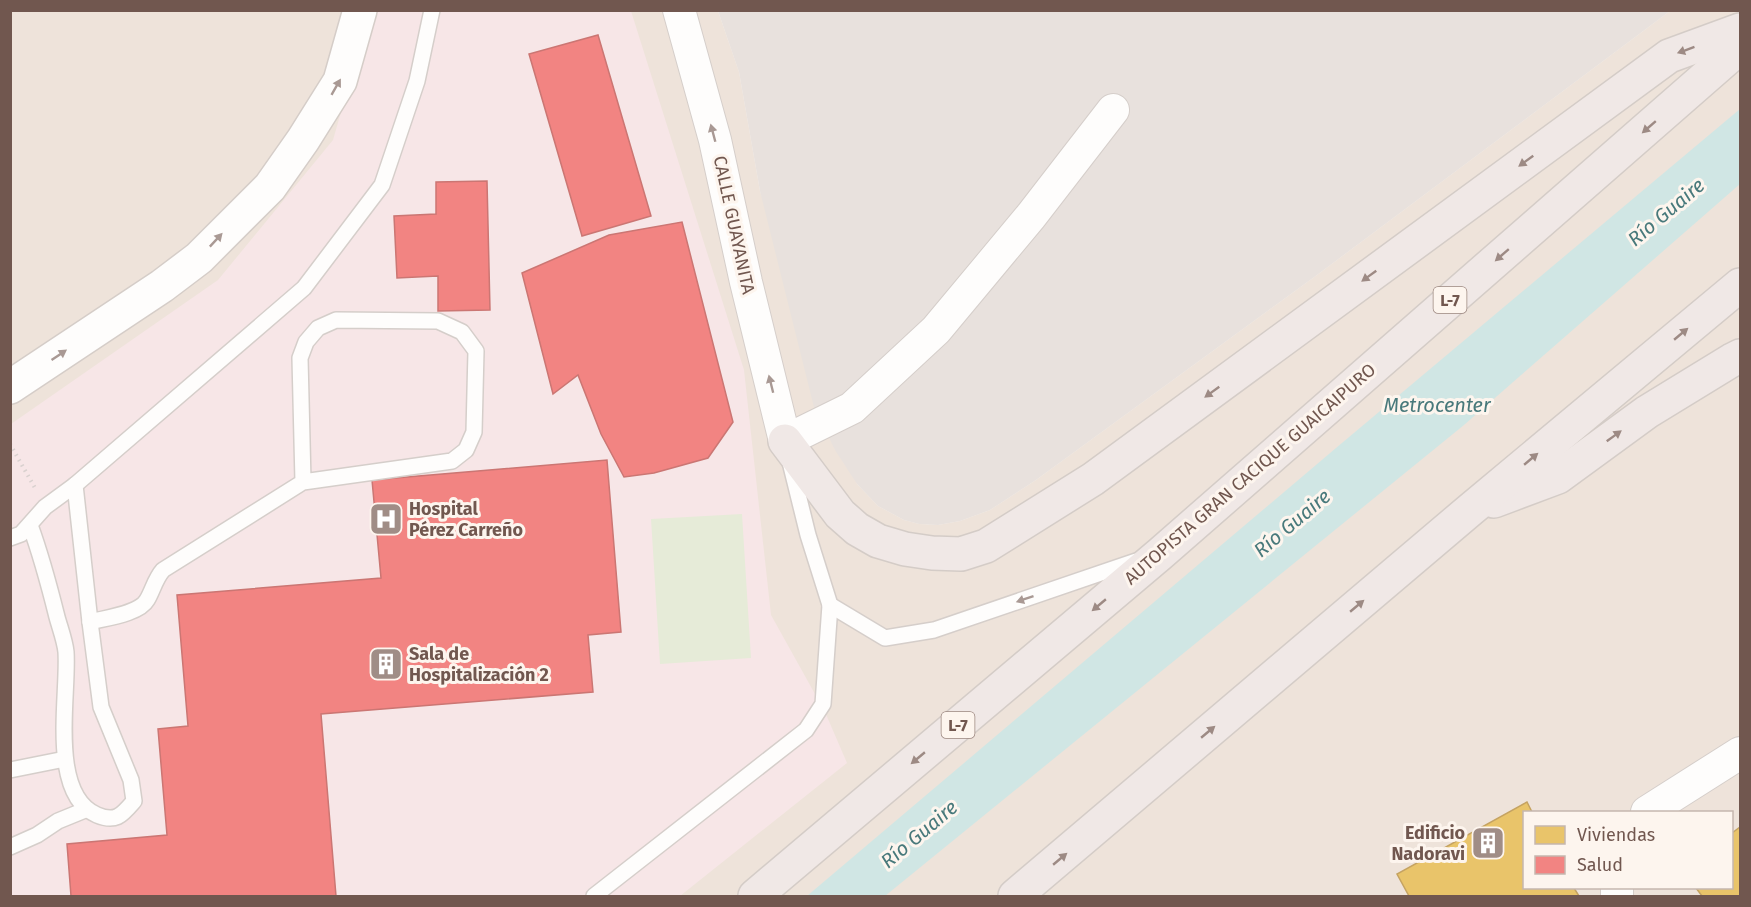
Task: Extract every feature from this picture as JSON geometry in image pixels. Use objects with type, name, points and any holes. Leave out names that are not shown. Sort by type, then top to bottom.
[{"type":"highway","points":[[785,441],[840,514],[857,529],[878,541],[905,549],[932,553],[961,554],[986,546],[1093,479],[1669,56],[1740,30]]},
{"type":"highway","name":"AUTOPISTA GRAN CACIQUE GUAICAIPURO","points":[[755,897],[1160,554],[1740,47]]},
{"type":"highway","points":[[1015,897],[1470,510],[1740,285]]},
{"type":"highway","points":[[1470,510],[1558,477],[1647,412],[1740,356]]},
{"type":"main road","points":[[10,387],[162,286],[199,258],[270,187],[340,81],[360,10]]},
{"type":"street","name":"CALLE GUAYANITA","points":[[679,10],[715,140],[746,282],[785,441]]},
{"type":"street","points":[[785,441],[852,408],[936,330],[1031,216],[1113,110]]},
{"type":"street","points":[[1650,811],[1740,753]]},
{"type":"lane","points":[[10,538],[21,534],[45,507],[75,485],[303,288],[382,185],[417,81],[432,10]]},
{"type":"lane","points":[[90,622],[137,610],[146,603],[157,577],[163,570],[303,482],[452,461],[466,450],[474,432],[476,351],[462,332],[438,321],[336,320],[318,328],[306,342],[300,358],[303,482]]},
{"type":"lane","points":[[594,897],[806,730],[823,704],[830,605],[808,535],[785,441]]},
{"type":"lane","points":[[30,525],[44,561],[66,651],[65,759],[74,793],[86,810],[107,819],[121,816],[134,801],[131,780],[101,707],[75,485]]},
{"type":"lane","points":[[830,605],[885,638],[934,630],[1160,554]]},
{"type":"lane","points":[[10,770],[65,759]]},
{"type":"lane","points":[[10,847],[37,835],[58,821],[86,810]]},
{"type":"path","points":[[10,444],[45,507]]},
{"type":"shaded area","points":[[10,11],[718,11],[739,72],[760,191],[857,484],[878,506],[904,520],[938,525],[960,521],[990,510],[1036,480],[1317,275],[1670,11],[1740,11],[1740,896],[11,896]]},
{"type":"shaded area","name":"Hospital Pérez Carreño","points":[[370,11],[631,11],[744,370],[771,615],[825,712],[847,763],[680,896],[11,896],[11,424],[218,280],[333,140]]},
{"type":"shaded area","points":[[718,11],[1670,11],[1317,275],[1036,480],[990,510],[960,521],[938,525],[904,520],[878,506],[857,484],[835,450],[814,407],[760,191],[739,72]]},
{"type":"green space","points":[[742,514],[751,658],[660,664],[651,519]]},
{"type":"water","name":"Metrocenter","points":[[1740,109],[1740,184],[1464,425],[885,896],[807,896],[1336,448]]},
{"type":"building: Viviendas","name":"Edificio Nadoravi","points":[[1527,802],[1532,811],[1523,811],[1523,889],[1575,889],[1579,896],[1409,896],[1397,874]]},
{"type":"building: Viviendas","points":[[1740,827],[1740,896],[1702,896],[1697,889],[1733,889],[1733,832]]},
{"type":"building: Salud","points":[[598,35],[651,216],[582,236],[529,54]]},
{"type":"building: Salud","points":[[487,181],[490,310],[438,311],[438,276],[397,278],[394,216],[436,214],[436,182]]},
{"type":"building: Salud","points":[[682,222],[733,422],[708,458],[654,473],[624,477],[601,434],[578,375],[553,394],[522,273],[609,235]]},
{"type":"building: Salud","name":"Sala de Hospitalización 2","points":[[607,460],[621,632],[588,635],[593,692],[321,714],[336,896],[71,896],[67,844],[167,835],[158,729],[188,726],[177,595],[381,578],[372,480]]},
{"type":"place","name":"Hospital Pérez Carreño","points":[[386,519]]},
{"type":"place","name":"Sala de Hospitalización 2","points":[[386,664]]},
{"type":"place","name":"Edificio Nadoravi","points":[[1488,843]]},
{"type":"water label","name":"Río Guaire","points":[[1666,212]]},
{"type":"water label","name":"Río Guaire","points":[[1292,523]]},
{"type":"water label","name":"Río Guaire","points":[[919,834]]}]
